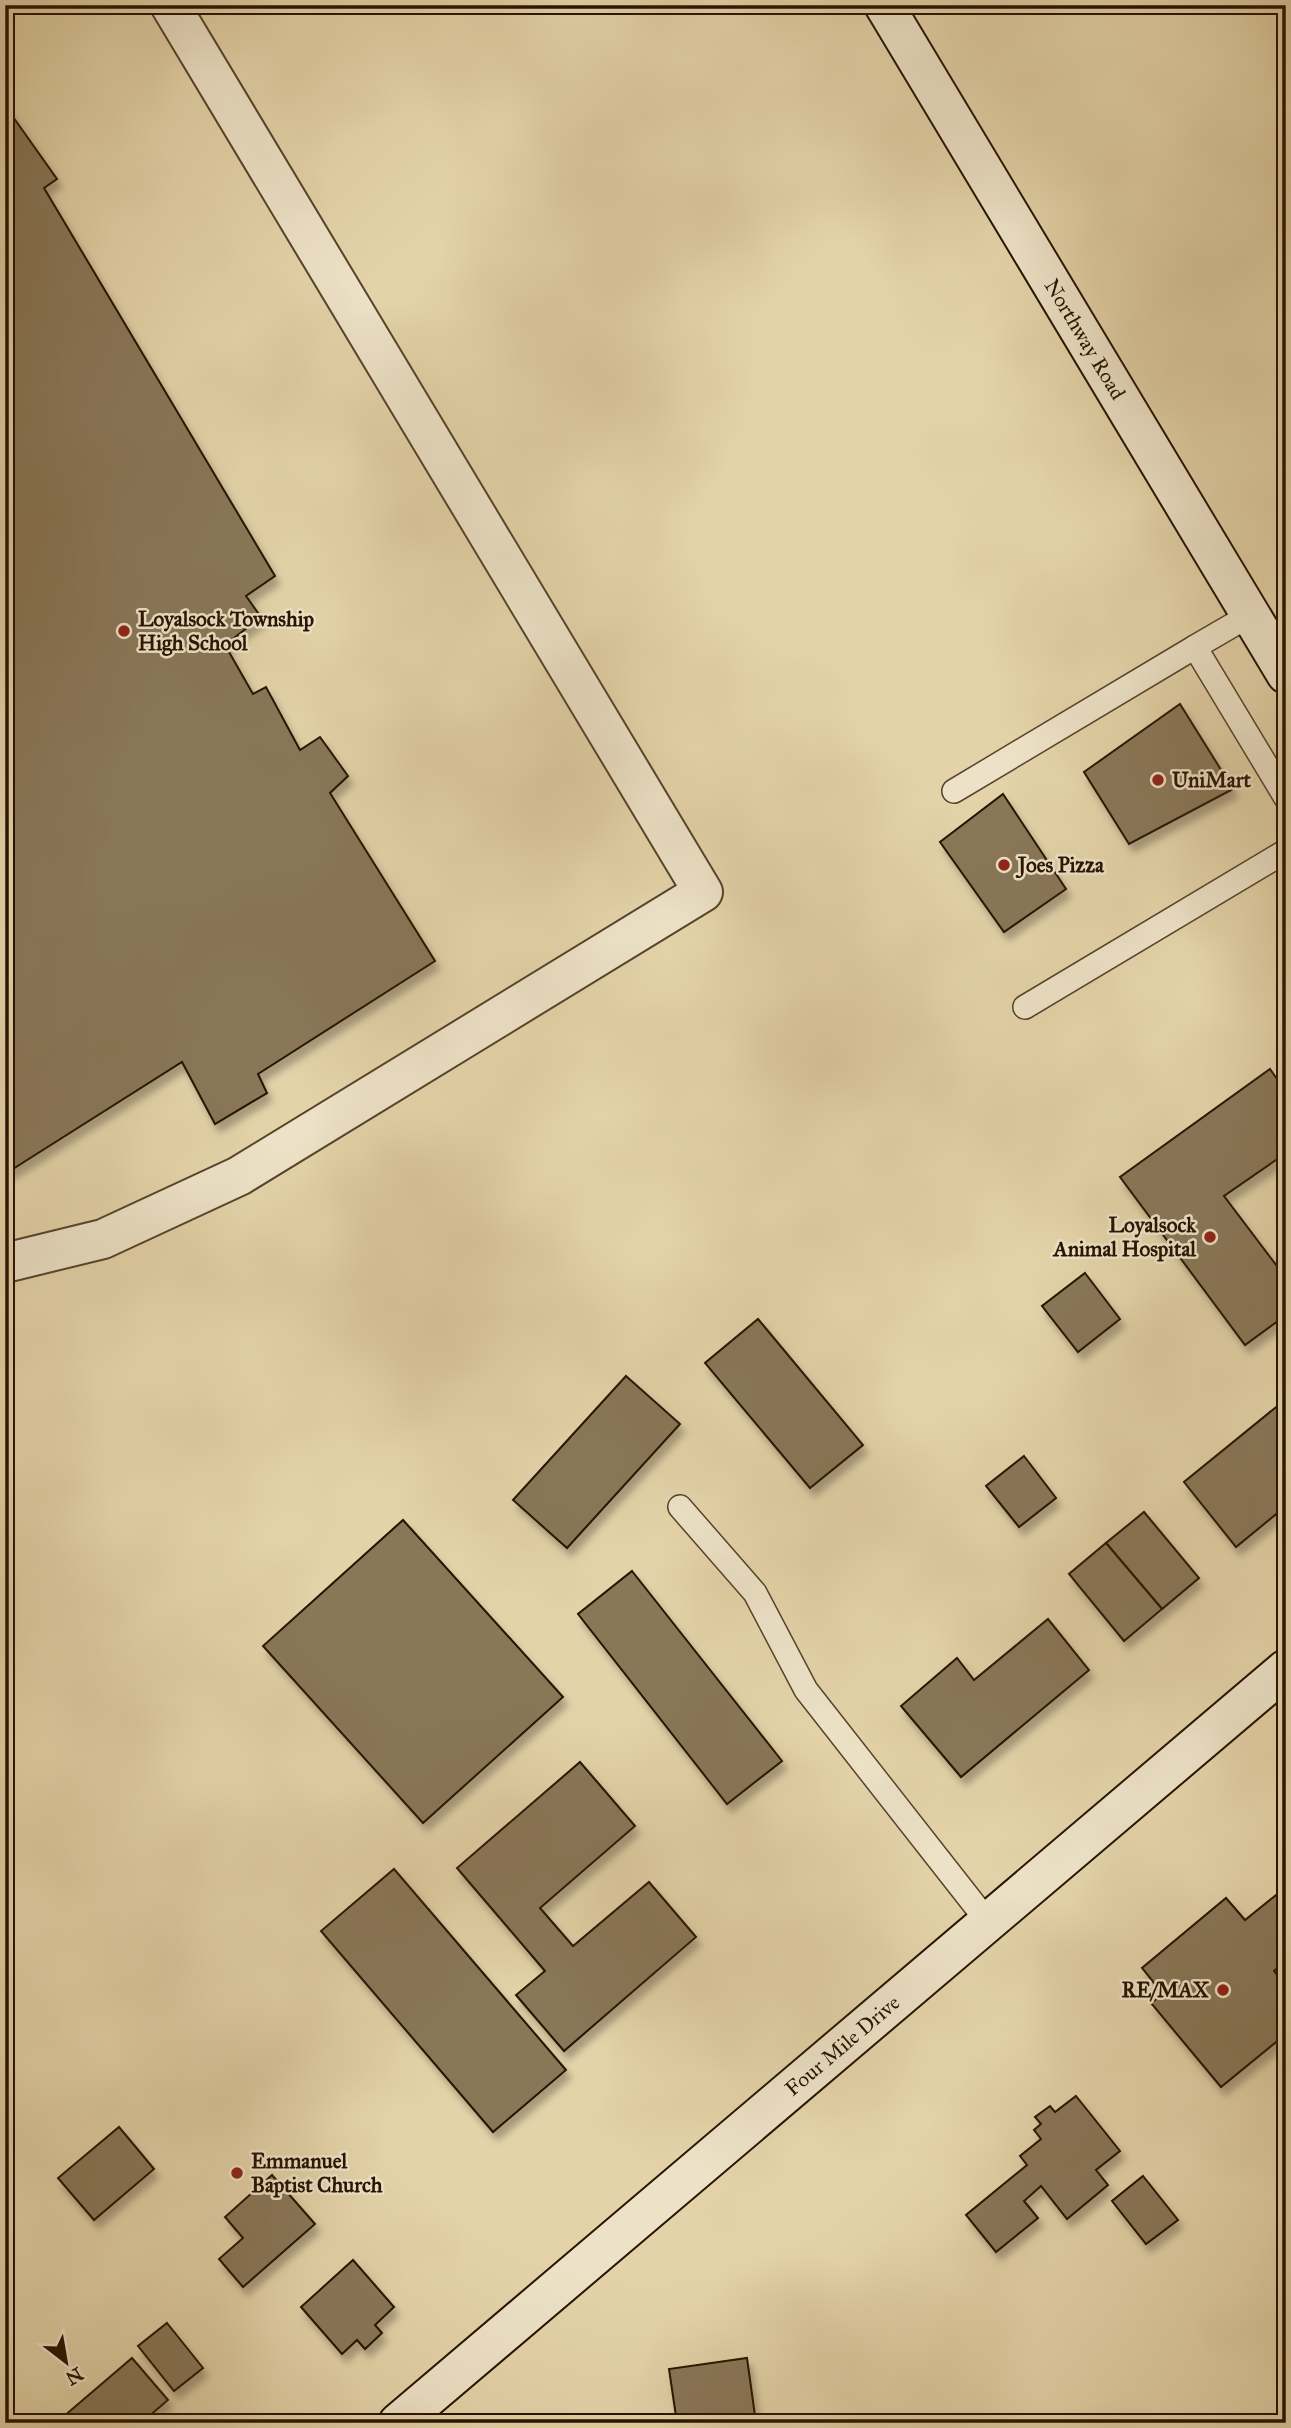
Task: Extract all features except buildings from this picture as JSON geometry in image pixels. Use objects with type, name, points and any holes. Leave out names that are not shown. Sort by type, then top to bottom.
[{"type":"street","points":[[5,1264],[103,1239],[239,1176],[703,891],[170,5]]},
{"type":"street","name":"Northway Road","points":[[884,5],[1286,674]]},
{"type":"street","name":"Four Mile Drive","points":[[400,2422],[1286,1670]]},
{"type":"lane","points":[[954,791],[1250,615]]},
{"type":"lane","points":[[1195,647],[1286,798]]},
{"type":"lane","points":[[1025,1007],[1286,851]]},
{"type":"lane","points":[[680,1507],[755,1592],[806,1689],[988,1922]]},
{"type":"place","name":"Loyalsock Township High School","points":[[124,631]]},
{"type":"place","name":"UniMart","points":[[1158,780]]},
{"type":"place","name":"Joes Pizza","points":[[1004,865]]},
{"type":"place","name":"Loyalsock Animal Hospital","points":[[1210,1237]]},
{"type":"place","name":"RE/MAX","points":[[1223,1990]]},
{"type":"place","name":"Emmanuel Baptist Church","points":[[237,2173]]}]
